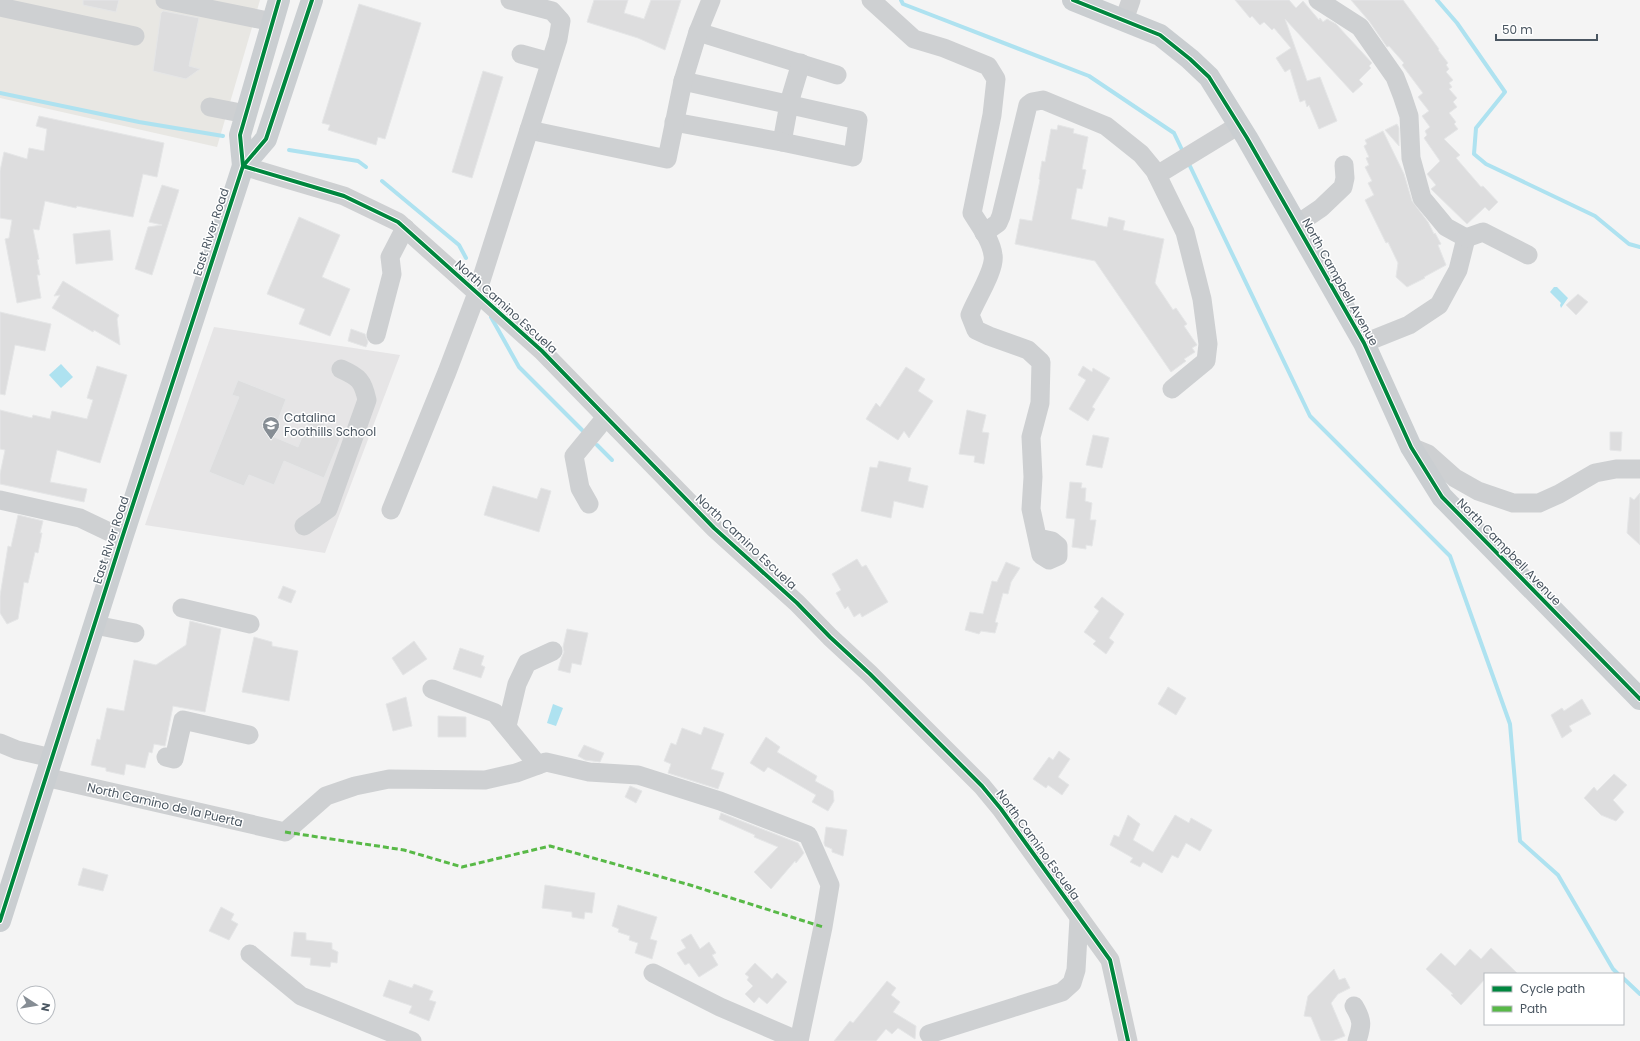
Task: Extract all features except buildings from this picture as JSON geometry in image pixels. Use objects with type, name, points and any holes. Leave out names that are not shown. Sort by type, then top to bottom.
[{"type":"main road","name":"East River Road","points":[[0,922],[122,538],[243,166],[266,139],[312,0]]},
{"type":"main road","name":"North Campbell Avenue","points":[[1074,0],[1160,35],[1190,59],[1209,78],[1239,125],[1364,343],[1411,447],[1442,497],[1640,699]]},
{"type":"main road","name":"East River Road","points":[[243,166],[240,135],[274,6]]},
{"type":"street","points":[[165,0],[274,6]]},
{"type":"street","points":[[391,510],[447,372],[477,293],[558,38],[561,21],[552,11],[510,0]]},
{"type":"street","points":[[529,130],[667,159],[682,81],[698,32],[711,0]]},
{"type":"street","points":[[871,0],[914,39],[944,48],[988,66],[996,79],[992,115],[972,213],[988,240],[994,256],[987,280],[970,315],[976,330],[1028,350],[1041,362],[1040,403],[1031,437],[1033,477],[1031,509],[1038,538]]},
{"type":"street","points":[[1124,20],[1131,0]]},
{"type":"street","points":[[1318,0],[1360,26],[1395,77],[1409,116],[1411,158],[1422,198],[1446,227],[1466,238],[1483,232],[1528,255]]},
{"type":"street","points":[[0,7],[135,36]]},
{"type":"street","points":[[698,32],[837,75]]},
{"type":"street","points":[[521,54],[550,62]]},
{"type":"street","points":[[782,142],[789,104],[801,63]]},
{"type":"street","points":[[674,122],[853,157],[858,120],[682,81]]},
{"type":"street","points":[[984,233],[998,223],[1001,216],[1028,105],[1032,102],[1043,100],[1106,126],[1141,154],[1165,170],[1184,232],[1202,300],[1208,344],[1206,361],[1172,389]]},
{"type":"street","points":[[210,106],[246,114]]},
{"type":"street","points":[[1165,170],[1239,125]]},
{"type":"street","name":"North Camino Escuela","points":[[243,166],[344,196],[398,222],[542,351],[714,528],[797,603],[830,637],[870,674],[982,786],[1110,960],[1128,1041]]},
{"type":"street","points":[[1296,225],[1320,208],[1343,187],[1345,178],[1344,166]]},
{"type":"street","points":[[376,335],[392,274],[390,257],[405,228]]},
{"type":"street","points":[[1364,343],[1409,325],[1439,305],[1458,270],[1466,238]]},
{"type":"street","points":[[304,526],[328,509],[367,400],[364,386],[355,375],[341,369]]},
{"type":"street","points":[[590,504],[580,488],[574,456],[606,417]]},
{"type":"street","points":[[1411,447],[1428,454],[1455,478],[1478,491],[1514,503],[1539,503],[1559,494],[1595,473],[1616,469],[1640,469]]},
{"type":"street","points":[[0,500],[80,518],[122,538]]},
{"type":"street","points":[[182,608],[250,624]]},
{"type":"street","points":[[95,625],[135,633]]},
{"type":"street","points":[[507,726],[517,684],[527,663],[553,651]]},
{"type":"street","points":[[432,689],[495,714],[507,726],[538,765],[546,762],[589,772],[638,776],[720,801],[808,835],[830,885],[823,927],[799,1041],[720,1007],[653,974]]},
{"type":"street","points":[[166,757],[174,759],[183,720],[249,735]]},
{"type":"street","name":"North Camino de la Puerta","points":[[0,743],[17,750],[49,768],[286,832],[326,796],[355,786],[389,779],[485,780],[516,773],[538,765]]},
{"type":"street","points":[[929,1034],[1062,992],[1072,983],[1076,970],[1079,918]]},
{"type":"street","points":[[250,954],[301,996],[412,1041]]},
{"type":"street","points":[[1354,1006],[1360,1017],[1361,1028],[1357,1041]]},
{"type":"shaded area","points":[[0,0],[260,0],[217,147],[0,98]]},
{"type":"shaded area","name":"Catalina Foothills School","points":[[214,327],[400,355],[325,553],[145,525]]},
{"type":"water","points":[[1554,287],[1557,287],[1568,298],[1561,308],[1561,303],[1550,292]]},
{"type":"water","points":[[61,364],[73,377],[61,388],[49,375]]},
{"type":"water","points":[[553,704],[563,708],[556,726],[547,723]]},
{"type":"waterway","points":[[901,0],[903,4],[1089,76],[1174,133],[1184,154]]},
{"type":"waterway","points":[[1437,0],[1457,23],[1505,92],[1476,128],[1474,154],[1486,164],[1595,216],[1629,244],[1640,247]]},
{"type":"waterway","points":[[0,93],[139,122],[223,136]]},
{"type":"waterway","points":[[289,150],[358,161],[366,167]]},
{"type":"waterway","points":[[1188,162],[1310,416],[1450,556],[1510,724],[1520,841],[1558,875],[1613,969],[1617,973]]},
{"type":"waterway","points":[[382,181],[459,245],[466,258]]},
{"type":"waterway","points":[[491,317],[519,367],[582,430]]},
{"type":"waterway","points":[[597,445],[612,460]]},
{"type":"waterway","points":[[1624,979],[1640,994]]},
{"type":"marked path","points":[[285,832],[404,850],[462,867],[550,846],[690,885],[823,927]]},
{"type":"cycle path","points":[[243,166],[240,135],[279,0]]},
{"type":"cycle path","points":[[0,921],[122,538],[243,166],[266,139],[312,0]]},
{"type":"cycle path","points":[[1073,0],[1160,35],[1190,59],[1209,77],[1247,138],[1364,343],[1411,447],[1442,497],[1640,699]]},
{"type":"cycle path","points":[[243,166],[344,196],[398,222],[542,351],[714,528],[797,603],[830,637],[870,674],[982,786],[1001,809],[1110,960],[1128,1041]]},
{"type":"place","name":"Catalina Foothills School","points":[[271,440]]}]
